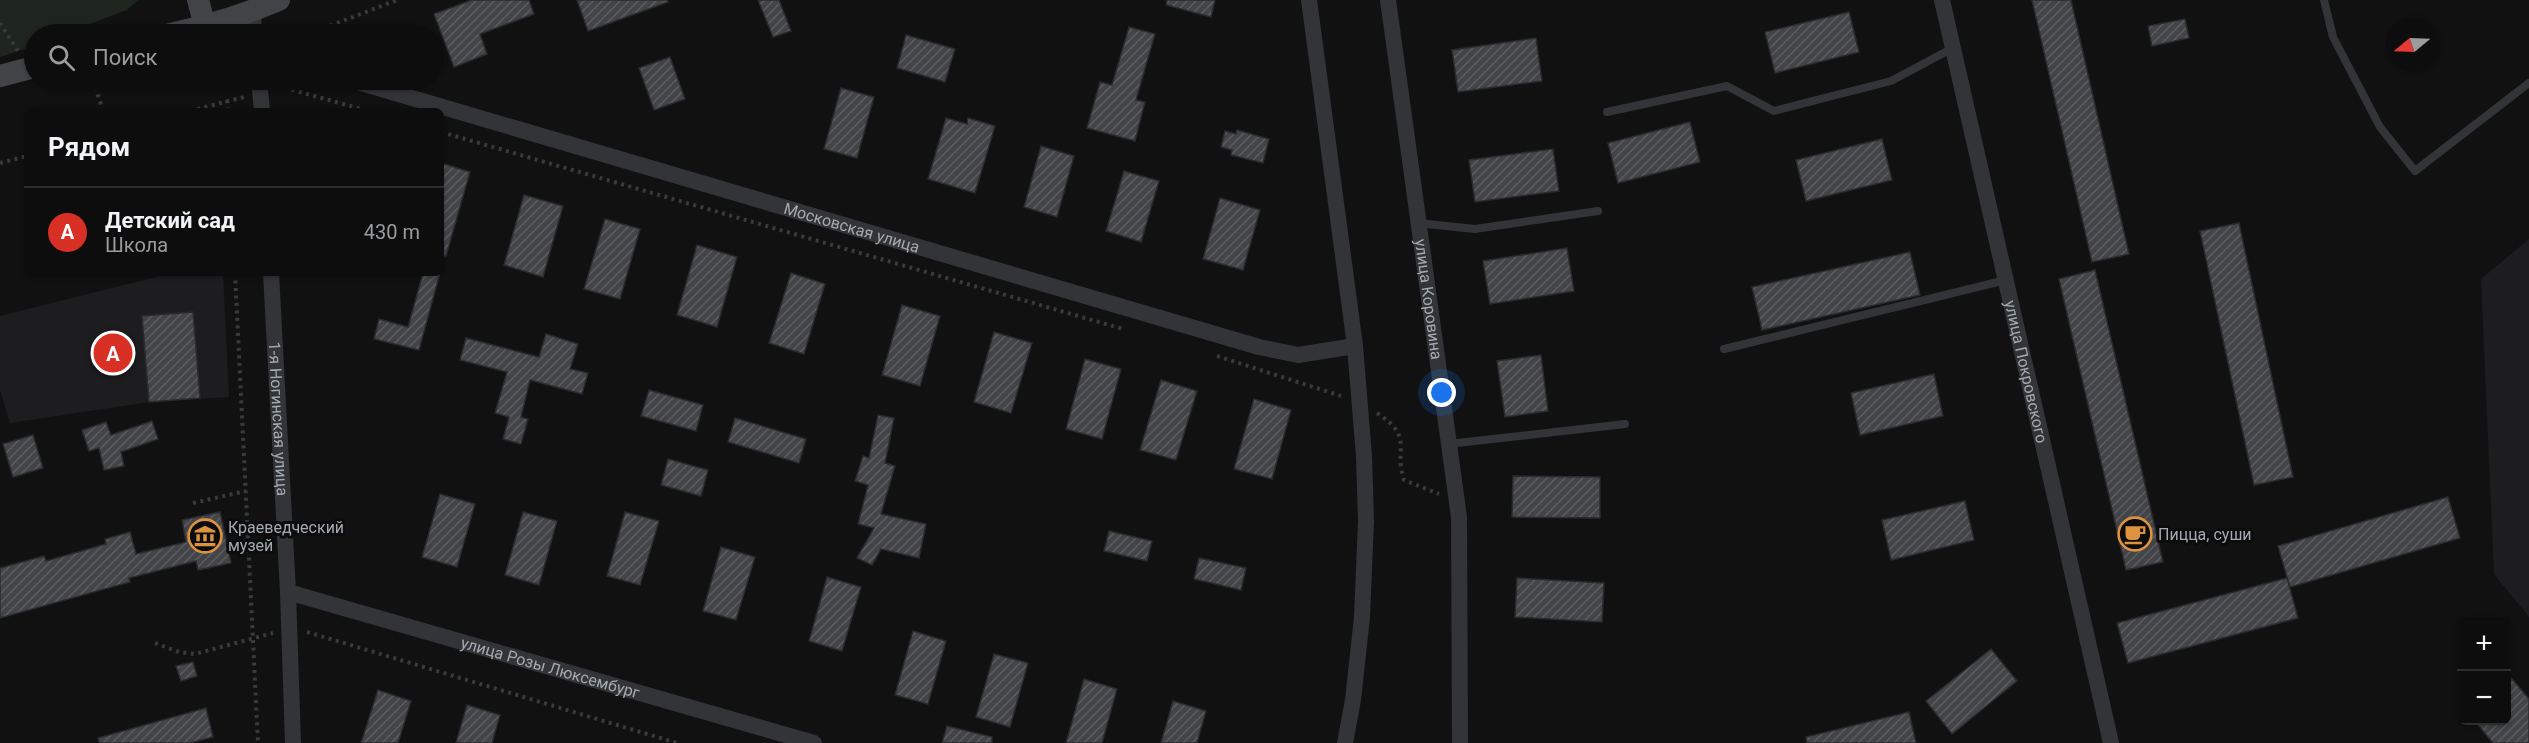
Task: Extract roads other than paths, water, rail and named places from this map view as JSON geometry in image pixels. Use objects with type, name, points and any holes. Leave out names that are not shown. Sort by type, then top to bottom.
[{"type":"street","points":[[198,0],[204,24]]},
{"type":"street","points":[[211,24],[279,0]]},
{"type":"street","points":[[1309,0],[1355,346],[1364,456],[1366,521],[1362,617],[1346,743]]},
{"type":"street","name":"улица Коровина","points":[[1388,0],[1459,517],[1460,743]]},
{"type":"street","name":"улица Покровского","points":[[1942,0],[2110,743]]},
{"type":"street","points":[[253,11],[254,24]]},
{"type":"street","points":[[0,76],[24,61]]},
{"type":"street","points":[[260,90],[262,108]]},
{"type":"street","name":"Московская улица","points":[[385,90],[1260,347],[1298,355],[1355,346]]},
{"type":"street","name":"1-я Ногинская улица","points":[[271,276],[288,592],[293,743]]},
{"type":"street","name":"улица Розы Люксембург","points":[[288,592],[814,743]]},
{"type":"lane","points":[[2324,0],[2333,37],[2380,127],[2415,171],[2529,83]]},
{"type":"lane","points":[[1607,112],[1727,86],[1774,111],[1891,81],[1953,48]]},
{"type":"lane","points":[[1418,224],[1475,229],[1598,211]]},
{"type":"lane","points":[[1724,349],[2006,280]]},
{"type":"lane","points":[[1449,444],[1625,424]]},
{"type":"place","name":"Детский сад","points":[[113,353]]},
{"type":"place","name":"Пицца, суши","points":[[2135,534]]},
{"type":"place","name":"Краеведческий музей","points":[[205,536]]}]
